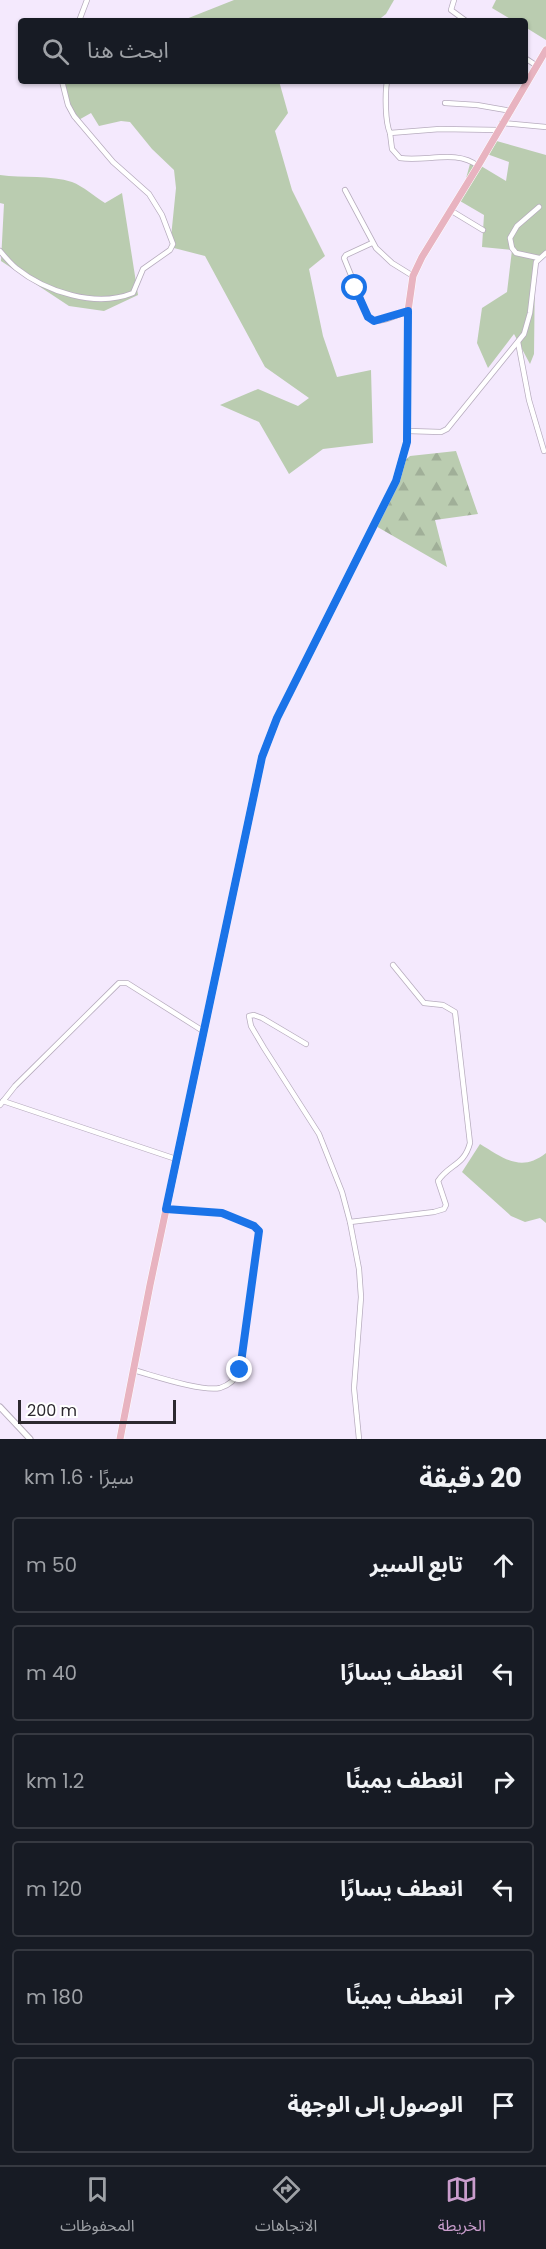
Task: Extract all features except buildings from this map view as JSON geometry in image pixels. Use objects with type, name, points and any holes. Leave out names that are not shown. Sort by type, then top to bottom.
[{"type":"main road","points":[[528,82],[546,50]]},
{"type":"main road","points":[[120,1439],[176,1159],[255,784],[265,748],[318,634],[396,481],[408,431],[408,311],[413,276],[422,257],[527,84]]},
{"type":"street","points":[[79,18],[87,0]]},
{"type":"street","points":[[453,0],[451,10],[462,18]]},
{"type":"street","points":[[528,60],[537,66]]},
{"type":"street","points":[[0,251],[14,266],[28,276],[68,295],[92,300],[133,293],[143,268],[170,250],[173,244],[162,215],[149,194],[113,162],[74,116],[68,105],[63,84]]},
{"type":"street","points":[[387,84],[387,128],[392,149],[400,158],[413,160],[463,158],[478,166]]},
{"type":"street","points":[[446,103],[477,105],[511,111]]},
{"type":"street","points":[[390,133],[440,129],[546,127]]},
{"type":"street","points":[[345,190],[372,243],[384,256],[413,276]]},
{"type":"street","points":[[539,207],[517,226],[510,238],[512,248],[516,253],[539,258]]},
{"type":"street","points":[[450,210],[483,230]]},
{"type":"street","points":[[372,243],[351,252],[344,258],[368,317],[377,321],[408,311]]},
{"type":"street","points":[[408,431],[441,432],[447,429],[518,342],[527,327],[535,267],[539,258],[546,252]]},
{"type":"street","points":[[518,342],[529,400],[544,451]]},
{"type":"street","points":[[351,1222],[444,1209],[446,1205],[438,1181],[442,1175],[462,1160],[470,1143],[454,1012],[443,1005],[424,1003],[393,965]]},
{"type":"street","points":[[176,1159],[2,1103],[15,1086],[119,983],[127,983],[203,1031]]},
{"type":"street","points":[[306,1044],[262,1018],[251,1014],[249,1016],[251,1026],[264,1048],[319,1134],[351,1222],[361,1297],[354,1388],[359,1439]]},
{"type":"street","points":[[133,1370],[174,1381],[216,1388],[233,1381],[240,1370],[259,1231],[254,1226],[222,1213],[166,1209]]},
{"type":"street","points":[[0,1407],[30,1439]]},
{"type":"green space","points":[[234,0],[394,0],[381,18],[189,18]]},
{"type":"green space","points":[[496,0],[546,0],[546,40],[528,29],[528,18],[509,18],[492,8]]},
{"type":"green space","points":[[62,84],[280,84],[288,113],[275,131],[292,190],[325,256],[309,269],[323,336],[337,377],[371,370],[373,443],[323,449],[289,474],[259,422],[220,405],[258,389],[298,406],[309,398],[265,367],[205,256],[170,247],[176,188],[174,170],[152,149],[130,122],[121,121],[99,126],[91,113],[75,122]]},
{"type":"green space","points":[[493,140],[546,155],[546,256],[539,260],[535,267],[534,354],[530,364],[514,334],[488,368],[477,343],[482,308],[507,292],[512,250],[482,247],[484,215],[460,201],[471,160],[506,181],[509,162],[487,154]]},
{"type":"green space","points":[[0,175],[72,182],[105,203],[122,193],[138,295],[104,311],[69,306],[1,261],[4,204],[0,203]]},
{"type":"green space","points":[[456,451],[478,514],[435,520],[447,567],[374,525],[404,461],[410,456]]},
{"type":"green space","points":[[480,1144],[504,1158],[520,1163],[537,1159],[546,1153],[546,1223],[540,1218],[525,1222],[511,1216],[462,1172]]},
{"type":"route","points":[[240,1370],[260,1237],[259,1231],[254,1226],[222,1213],[166,1209],[262,757],[277,718],[396,481],[407,442],[408,311],[377,321],[371,320],[355,288]]}]
